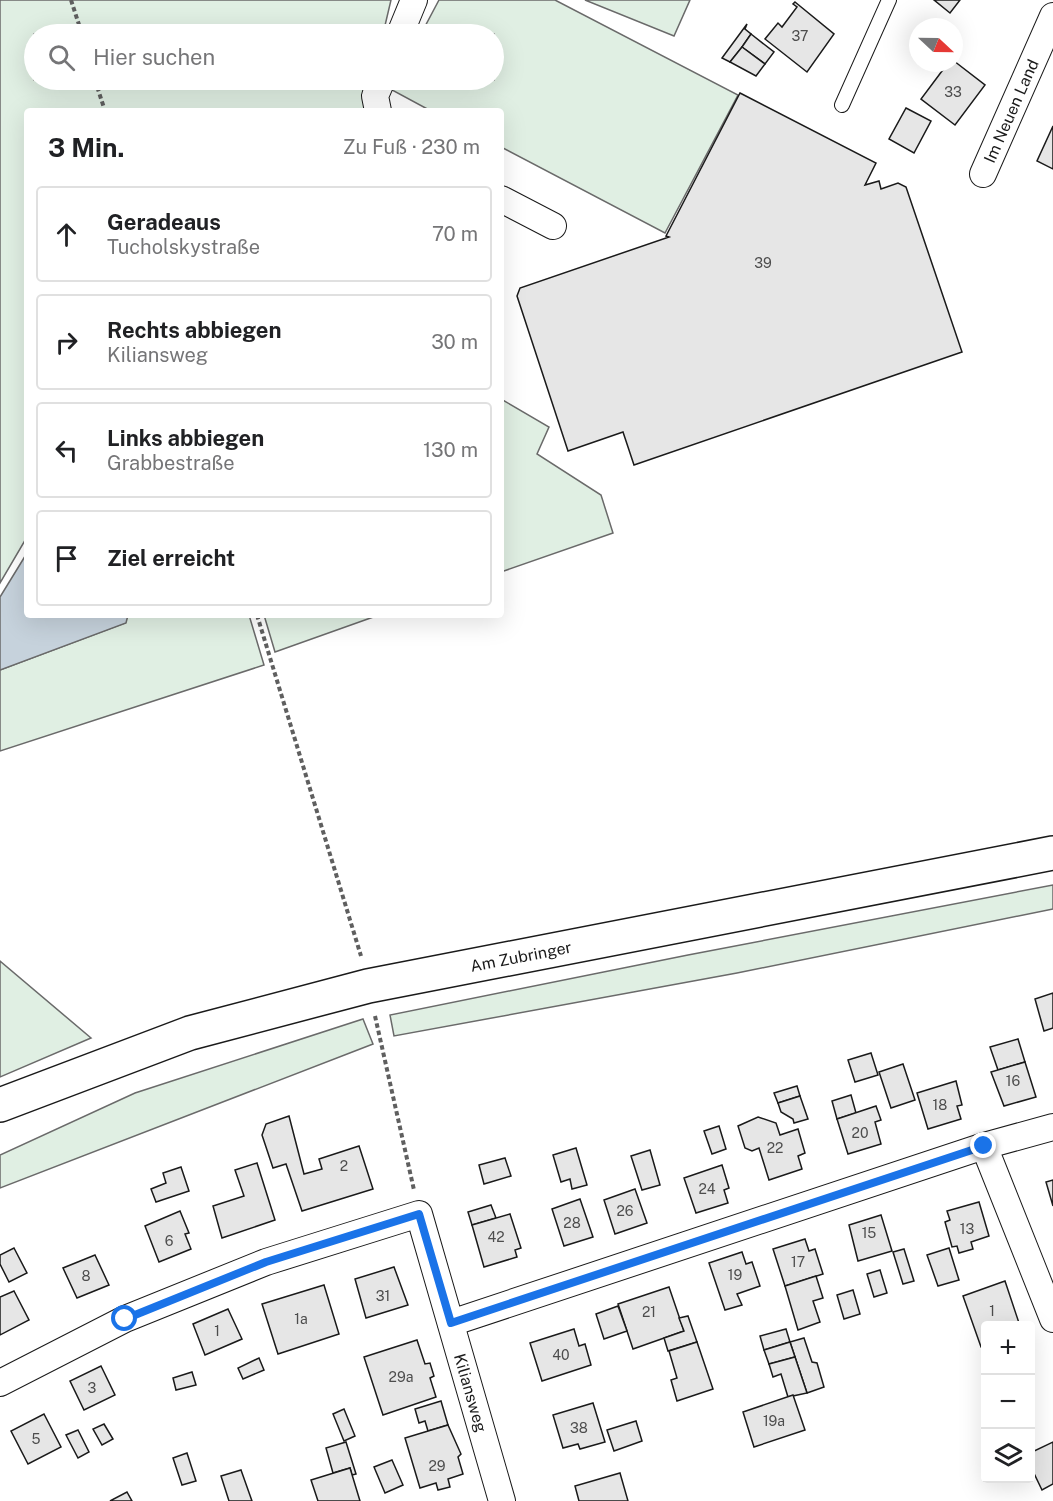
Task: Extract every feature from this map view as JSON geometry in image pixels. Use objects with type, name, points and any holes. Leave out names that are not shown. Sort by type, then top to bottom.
[{"type":"main road","name":"Am Zubringer","points":[[0,1105],[190,1033],[368,986],[1053,853]]},
{"type":"street","points":[[404,24],[414,0]]},
{"type":"street","name":"Im Neuen Land","points":[[983,174],[1053,16]]},
{"type":"street","points":[[377,108],[375,96],[378,90]]},
{"type":"street","points":[[504,201],[553,226]]},
{"type":"street","points":[[451,1323],[984,1146],[1053,1126]]},
{"type":"street","points":[[984,1146],[1053,1319]]},
{"type":"street","points":[[0,1383],[125,1319],[255,1266],[419,1214]]},
{"type":"street","name":"Kiliansweg","points":[[419,1214],[502,1501]]},
{"type":"lane","points":[[842,105],[889,0]]},
{"type":"path","points":[[71,0],[79,24]]},
{"type":"path","points":[[99,90],[104,108]]},
{"type":"path","points":[[258,618],[358,944],[419,1214]]},
{"type":"green space","points":[[0,0],[391,0],[385,24],[24,24],[24,90],[370,90],[366,108],[24,108],[24,542],[0,583]]},
{"type":"green space","points":[[439,0],[555,0],[738,95],[665,233],[504,149],[504,108],[425,108],[392,90],[504,90],[504,24],[426,24]]},
{"type":"green space","points":[[585,0],[690,0],[674,36]]},
{"type":"green space","points":[[504,401],[549,427],[537,454],[601,495],[613,533],[504,571]]},
{"type":"green space","points":[[127,618],[250,618],[264,665],[0,751],[0,670],[125,623]]},
{"type":"green space","points":[[265,618],[371,618],[275,652]]},
{"type":"green space","points":[[1053,885],[1053,909],[737,973],[394,1036],[390,1015]]},
{"type":"green space","points":[[0,961],[91,1038],[0,1077]]},
{"type":"green space","points":[[363,1019],[373,1044],[0,1188],[0,1155],[135,1093]]},
{"type":"shaded area","points":[[24,558],[24,618],[127,618],[126,623],[0,670],[0,597]]},
{"type":"building","points":[[934,0],[960,0],[950,13]]},
{"type":"building","points":[[795,2],[834,34],[807,72],[765,39],[778,23],[782,27],[797,7],[793,4]]},
{"type":"building","points":[[747,24],[745,29],[751,34],[742,47],[730,62],[722,58]]},
{"type":"building","points":[[751,34],[774,52],[765,64],[742,47]]},
{"type":"building","points":[[742,47],[765,64],[756,76],[730,62]]},
{"type":"building","points":[[963,68],[985,85],[955,125],[921,99],[941,72],[963,72]]},
{"type":"building","points":[[740,93],[876,163],[865,185],[879,181],[881,189],[898,183],[906,187],[962,352],[634,465],[623,432],[568,451],[517,296],[520,288],[669,237],[666,236]]},
{"type":"building","points":[[906,108],[931,121],[914,153],[889,139]]},
{"type":"building","points":[[1053,126],[1053,169],[1037,161]]},
{"type":"building","points":[[1053,993],[1053,1028],[1044,1031],[1035,999]]},
{"type":"building","points":[[1018,1039],[1025,1062],[998,1070],[990,1047]]},
{"type":"building","points":[[871,1053],[878,1075],[855,1082],[848,1060]]},
{"type":"building","points":[[1025,1062],[1036,1097],[1004,1106],[991,1072]]},
{"type":"building","points":[[903,1064],[915,1100],[891,1108],[879,1072]]},
{"type":"building","points":[[956,1081],[962,1105],[957,1106],[961,1119],[928,1129],[917,1093]]},
{"type":"building","points":[[797,1086],[800,1096],[778,1103],[774,1093]]},
{"type":"building","points":[[851,1095],[856,1113],[837,1119],[832,1101]]},
{"type":"building","points":[[800,1096],[808,1119],[794,1123],[793,1119],[781,1112],[778,1103]]},
{"type":"building","points":[[876,1106],[881,1120],[875,1122],[881,1144],[848,1154],[837,1119]]},
{"type":"building","points":[[289,1116],[304,1174],[322,1169],[319,1159],[359,1146],[373,1189],[302,1211],[286,1164],[273,1168],[262,1135],[266,1124]]},
{"type":"building","points":[[758,1117],[776,1123],[780,1135],[798,1129],[805,1153],[798,1156],[802,1169],[769,1180],[759,1148],[752,1151],[745,1148],[738,1126]]},
{"type":"building","points":[[719,1126],[726,1149],[712,1154],[704,1131]]},
{"type":"building","points":[[576,1148],[587,1185],[572,1189],[570,1179],[561,1182],[553,1155]]},
{"type":"building","points":[[650,1150],[660,1185],[642,1190],[631,1156]]},
{"type":"building","points":[[505,1158],[511,1176],[484,1184],[479,1165]]},
{"type":"building","points":[[257,1163],[275,1220],[222,1238],[213,1206],[244,1196],[235,1170]]},
{"type":"building","points":[[722,1165],[729,1188],[724,1190],[728,1203],[696,1213],[684,1178]]},
{"type":"building","points":[[181,1167],[189,1191],[156,1202],[151,1189],[166,1183],[163,1173]]},
{"type":"building","points":[[1053,1180],[1053,1206],[1046,1182]]},
{"type":"building","points":[[635,1189],[647,1223],[615,1234],[604,1200]]},
{"type":"building","points":[[580,1199],[593,1237],[564,1246],[552,1209]]},
{"type":"building","points":[[979,1202],[989,1236],[971,1242],[973,1249],[959,1253],[957,1246],[952,1247],[945,1222],[950,1220],[947,1211]]},
{"type":"building","points":[[491,1205],[496,1218],[472,1225],[468,1212]]},
{"type":"building","points":[[180,1211],[189,1233],[185,1234],[191,1249],[159,1262],[145,1226]]},
{"type":"building","points":[[510,1214],[521,1248],[515,1250],[517,1257],[484,1267],[472,1225]]},
{"type":"building","points":[[881,1215],[892,1251],[858,1261],[849,1225]]},
{"type":"building","points":[[805,1239],[809,1251],[815,1249],[823,1274],[785,1286],[773,1249]]},
{"type":"building","points":[[14,1248],[27,1273],[9,1282],[0,1264],[0,1255]]},
{"type":"building","points":[[949,1248],[959,1280],[938,1286],[927,1255]]},
{"type":"building","points":[[904,1249],[914,1281],[903,1284],[893,1252]]},
{"type":"building","points":[[742,1252],[746,1264],[752,1262],[760,1286],[737,1294],[742,1305],[725,1310],[709,1263]]},
{"type":"building","points":[[95,1255],[109,1285],[77,1298],[63,1268]]},
{"type":"building","points":[[394,1267],[408,1305],[366,1318],[355,1279]]},
{"type":"building","points":[[880,1270],[887,1293],[874,1297],[867,1274]]},
{"type":"building","points":[[816,1276],[823,1298],[813,1301],[820,1322],[798,1330],[785,1286]]},
{"type":"building","points":[[1005,1281],[1018,1321],[981,1321],[981,1347],[963,1296]]},
{"type":"building","points":[[324,1285],[339,1334],[278,1354],[262,1304]]},
{"type":"building","points":[[669,1287],[684,1331],[633,1349],[618,1304]]},
{"type":"building","points":[[853,1290],[860,1314],[844,1319],[837,1295]]},
{"type":"building","points":[[14,1291],[29,1320],[0,1335],[0,1297]]},
{"type":"building","points":[[618,1306],[627,1331],[604,1339],[596,1314]]},
{"type":"building","points":[[228,1309],[242,1339],[205,1355],[193,1324]]},
{"type":"building","points":[[688,1316],[697,1342],[668,1351],[664,1338],[684,1331],[679,1318]]},
{"type":"building","points":[[574,1329],[579,1346],[585,1344],[591,1365],[542,1381],[530,1343]]},
{"type":"building","points":[[786,1329],[790,1342],[764,1350],[760,1336]]},
{"type":"building","points":[[804,1338],[812,1362],[817,1363],[824,1387],[807,1393],[790,1342]]},
{"type":"building","points":[[417,1340],[425,1364],[430,1363],[434,1376],[430,1378],[436,1397],[383,1415],[364,1357]]},
{"type":"building","points":[[697,1342],[713,1389],[677,1401],[671,1380],[677,1378],[669,1351]]},
{"type":"building","points":[[790,1342],[795,1357],[769,1364],[764,1350]]},
{"type":"building","points":[[795,1357],[807,1393],[788,1397],[781,1374],[773,1377],[769,1364]]},
{"type":"building","points":[[259,1358],[264,1370],[243,1379],[238,1368]]},
{"type":"building","points":[[101,1366],[115,1395],[84,1410],[70,1381]]},
{"type":"building","points":[[192,1372],[196,1385],[176,1390],[173,1378]]},
{"type":"building","points":[[793,1395],[805,1430],[754,1447],[743,1412]]},
{"type":"building","points":[[441,1401],[448,1425],[428,1431],[425,1421],[419,1423],[415,1409]]},
{"type":"building","points":[[593,1403],[605,1442],[580,1449],[578,1444],[563,1448],[553,1415]]},
{"type":"building","points":[[344,1409],[355,1436],[344,1441],[333,1414]]},
{"type":"building","points":[[44,1414],[61,1447],[28,1464],[11,1431]]},
{"type":"building","points":[[636,1421],[642,1441],[614,1451],[607,1430]]},
{"type":"building","points":[[104,1424],[113,1439],[102,1445],[93,1429]]},
{"type":"building","points":[[448,1425],[461,1454],[458,1457],[463,1474],[448,1479],[450,1487],[438,1490],[436,1483],[420,1488],[405,1438]]},
{"type":"building","points":[[78,1430],[89,1452],[78,1458],[66,1435]]},
{"type":"building","points":[[346,1442],[356,1474],[352,1475],[350,1468],[333,1473],[326,1448]]},
{"type":"building","points":[[1053,1442],[1053,1484],[1042,1490],[1035,1475],[1035,1451]]},
{"type":"building","points":[[187,1453],[196,1481],[182,1485],[173,1458]]},
{"type":"building","points":[[392,1460],[403,1485],[385,1493],[374,1467]]},
{"type":"building","points":[[350,1468],[360,1501],[318,1501],[311,1480]]},
{"type":"building","points":[[241,1470],[252,1501],[229,1501],[221,1476]]},
{"type":"building","points":[[620,1473],[628,1501],[579,1501],[575,1486]]},
{"type":"building","points":[[127,1492],[132,1501],[110,1501]]},
{"type":"route","points":[[125,1319],[266,1262],[419,1214],[451,1323],[984,1146]]}]
